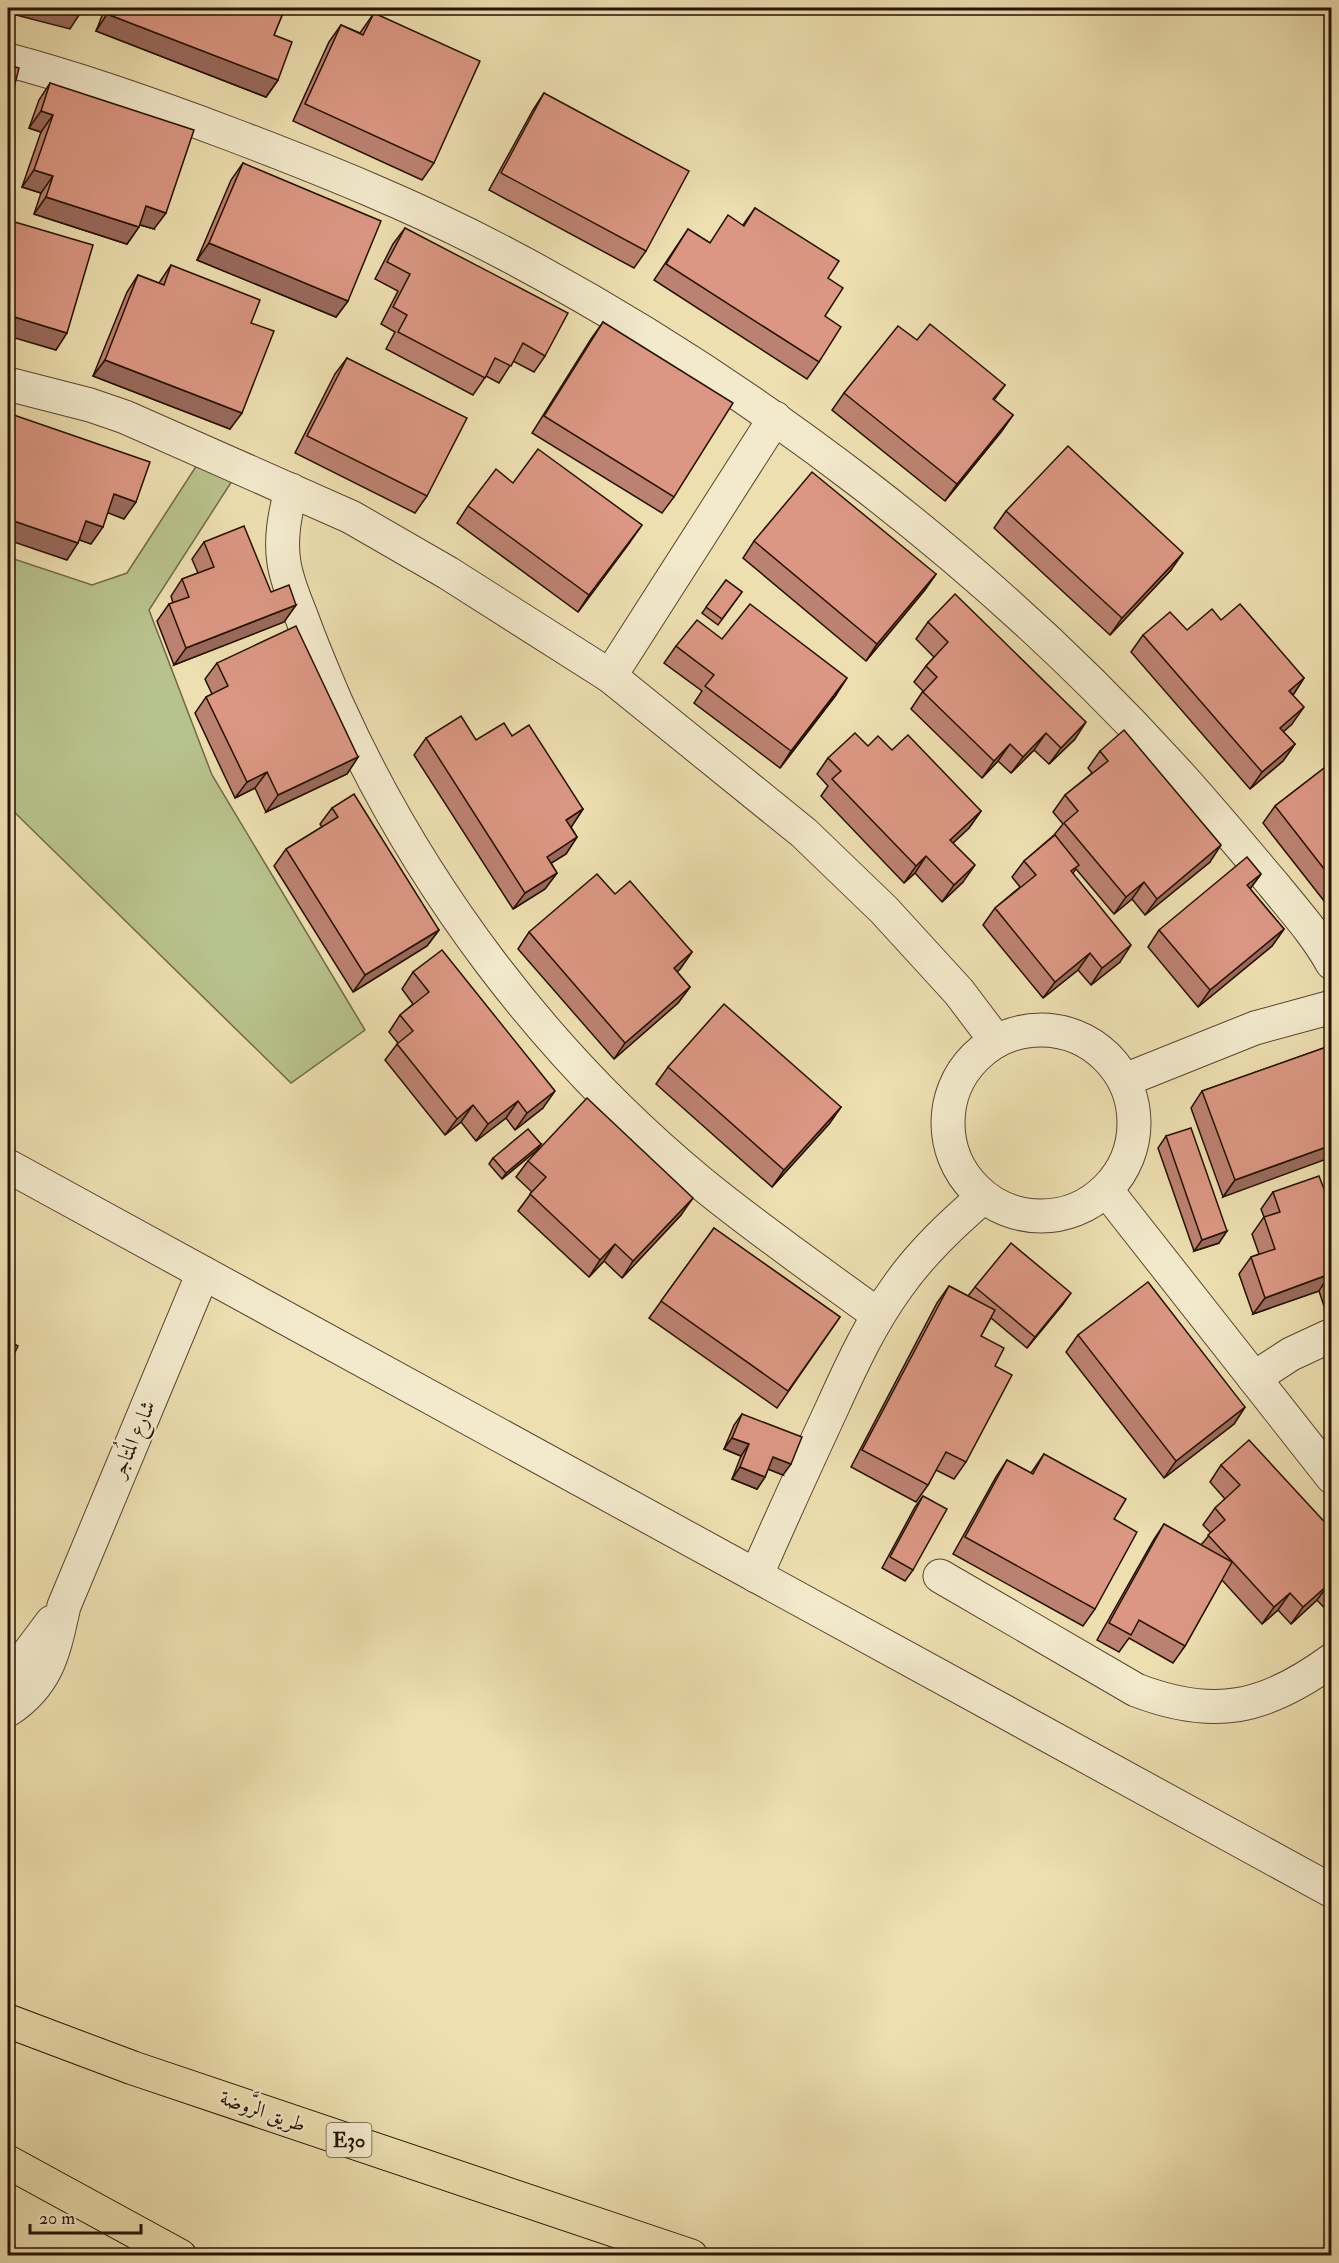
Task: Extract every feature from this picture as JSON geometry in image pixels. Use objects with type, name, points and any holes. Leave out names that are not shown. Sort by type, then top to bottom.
[{"type":"highway","name":"طريق الرَّوضة","points":[[8,2021],[133,2068],[691,2256]]},
{"type":"highway","points":[[8,2162],[180,2256]]},
{"type":"street","points":[[8,60],[151,104],[334,174],[420,211],[504,253],[585,298],[775,418],[926,535],[998,595],[1067,659],[1139,731],[1207,805],[1316,937],[1332,963]]},
{"type":"street","points":[[8,384],[90,405],[125,417],[351,518],[448,573],[610,676],[804,833],[884,910],[951,983],[996,1041]]},
{"type":"street","points":[[610,676],[775,418]]},
{"type":"street","points":[[291,490],[284,516],[284,562],[288,582],[324,675],[357,748],[395,818],[436,886],[482,951],[532,1014],[640,1129],[700,1182],[762,1231],[878,1315]]},
{"type":"street","points":[[1125,1080],[1256,1028],[1332,1007]]},
{"type":"street","points":[[1044,1030],[1069,1034],[1098,1049],[1110,1060],[1125,1080],[1133,1103],[1136,1126],[1132,1150],[1122,1172],[1107,1191],[1085,1207],[1059,1215],[1033,1217],[1006,1210],[983,1197],[965,1178],[952,1155],[947,1129],[950,1102],[959,1078],[975,1057],[996,1041],[1019,1032],[1044,1030]]},
{"type":"street","points":[[8,1166],[1332,1891]]},
{"type":"street","points":[[1107,1191],[1332,1477]]},
{"type":"street","points":[[756,1576],[805,1466],[878,1315],[924,1253],[983,1197]]},
{"type":"street","name":"شارع المُتاجر","points":[[8,1710],[32,1690],[44,1674],[53,1654],[64,1606],[203,1273]]},
{"type":"street","points":[[1254,1378],[1291,1354],[1332,1335]]},
{"type":"street","points":[[940,1576],[1136,1690],[1186,1705],[1212,1707],[1262,1700],[1299,1683],[1332,1660]]},
{"type":"street","name":"شارع المُتاجر","points":[[8,1677],[29,1654],[64,1606]]},
{"type":"green space","points":[[197,465],[232,481],[149,610],[212,775],[365,1030],[291,1083],[8,806],[8,557],[92,585],[127,573]]},
{"type":"building","points":[[64,8],[82,8],[81,12]]},
{"type":"building","points":[[110,8],[285,8],[274,35],[292,42],[278,80],[107,14]]},
{"type":"building","points":[[374,13],[480,61],[434,163],[305,104],[341,25],[363,35]]},
{"type":"building","points":[[8,65],[19,68],[8,111]]},
{"type":"building","points":[[50,83],[194,130],[166,213],[146,206],[139,227],[46,197],[53,176],[34,170],[53,115],[41,111]]},
{"type":"building","points":[[544,93],[689,171],[646,251],[501,173]]},
{"type":"building","points":[[243,163],[381,221],[348,301],[209,243]]},
{"type":"building","points":[[755,208],[839,261],[828,278],[843,288],[825,316],[841,327],[819,362],[666,264],[688,229],[710,243],[728,215],[744,226]]},
{"type":"building","points":[[8,220],[93,245],[67,333],[8,315]]},
{"type":"building","points":[[405,228],[568,313],[545,356],[523,343],[511,366],[495,358],[485,378],[398,332],[407,315],[393,307],[410,274],[387,262]]},
{"type":"building","points":[[171,265],[260,300],[251,323],[274,331],[242,413],[105,360],[138,275],[164,285]]},
{"type":"building","points":[[603,322],[733,403],[674,497],[544,416]]},
{"type":"building","points":[[930,324],[1005,385],[993,399],[1013,415],[957,484],[844,393],[898,326],[917,340]]},
{"type":"building","points":[[347,358],[467,418],[427,496],[307,436]]},
{"type":"building","points":[[8,413],[150,462],[136,502],[114,494],[103,527],[86,521],[78,543],[8,519]]},
{"type":"building","points":[[1068,446],[1183,553],[1122,618],[1006,511]]},
{"type":"building","points":[[538,449],[642,525],[589,595],[468,506],[496,469],[513,483]]},
{"type":"building","points":[[812,472],[936,574],[877,644],[754,541]]},
{"type":"building","points":[[244,526],[271,592],[289,585],[296,605],[186,648],[169,604],[189,597],[182,579],[214,567],[204,542]]},
{"type":"building","points":[[726,580],[742,592],[722,619],[706,607]]},
{"type":"building","points":[[955,594],[1086,722],[1061,748],[1046,733],[1023,757],[1010,744],[994,761],[923,692],[937,677],[926,666],[948,642],[928,622]]},
{"type":"building","points":[[750,604],[847,678],[791,751],[705,686],[714,675],[676,646],[697,620],[722,639]]},
{"type":"building","points":[[1240,604],[1304,678],[1289,691],[1304,707],[1280,728],[1295,744],[1262,772],[1143,635],[1170,612],[1187,630],[1212,609],[1221,620]]},
{"type":"building","points":[[296,626],[358,757],[278,795],[267,772],[247,782],[206,697],[228,686],[217,663]]},
{"type":"building","points":[[461,716],[476,740],[504,723],[512,736],[529,725],[583,809],[566,820],[577,837],[547,857],[557,873],[525,893],[426,738]]},
{"type":"building","points":[[1124,730],[1221,845],[1157,899],[1144,882],[1126,897],[1064,823],[1078,811],[1065,795],[1108,761],[1100,751]]},
{"type":"building","points":[[855,733],[868,746],[878,736],[892,750],[908,735],[981,811],[950,840],[975,865],[954,885],[926,856],[916,866],[832,779],[841,771],[828,758]]},
{"type":"building","points":[[1332,762],[1332,879],[1275,806]]},
{"type":"building","points":[[354,794],[439,930],[365,975],[286,849],[338,817],[332,808]]},
{"type":"building","points":[[1055,835],[1079,865],[1071,871],[1131,945],[1102,968],[1090,953],[1055,982],[995,908],[1036,875],[1024,861]]},
{"type":"building","points":[[1247,857],[1261,874],[1247,885],[1284,929],[1210,990],[1159,930]]},
{"type":"building","points":[[597,874],[615,894],[630,881],[692,952],[674,968],[690,987],[625,1043],[529,932]]},
{"type":"building","points":[[442,950],[555,1091],[527,1113],[518,1101],[488,1124],[473,1105],[457,1119],[397,1044],[413,1031],[400,1015],[429,992],[413,972]]},
{"type":"building","points":[[724,1004],[841,1107],[784,1170],[668,1067]]},
{"type":"building","points":[[1332,1045],[1332,1145],[1235,1180],[1202,1091]]},
{"type":"building","points":[[587,1098],[693,1198],[633,1261],[615,1244],[600,1260],[530,1194],[546,1177],[528,1161]]},
{"type":"building","points":[[1191,1128],[1227,1231],[1202,1240],[1166,1136]]},
{"type":"building","points":[[528,1129],[541,1144],[506,1173],[493,1158]]},
{"type":"building","points":[[1319,1176],[1332,1210],[1332,1277],[1330,1274],[1265,1298],[1251,1257],[1275,1249],[1264,1217],[1280,1212],[1273,1192]]},
{"type":"building","points":[[714,1228],[840,1317],[788,1391],[661,1301]]},
{"type":"building","points":[[1011,1243],[1071,1293],[1035,1337],[975,1287]]},
{"type":"building","points":[[1148,1282],[1245,1407],[1176,1461],[1078,1335]]},
{"type":"building","points":[[949,1286],[995,1310],[981,1336],[1004,1348],[995,1366],[1012,1375],[966,1462],[946,1452],[928,1485],[862,1450]]},
{"type":"building","points":[[8,1340],[18,1346],[8,1366]]},
{"type":"building","points":[[742,1414],[802,1437],[791,1464],[773,1457],[765,1477],[740,1467],[749,1444],[732,1438]]},
{"type":"building","points":[[1249,1440],[1332,1530],[1332,1586],[1329,1584],[1303,1607],[1290,1593],[1274,1607],[1208,1535],[1225,1520],[1215,1508],[1240,1485],[1221,1465]]},
{"type":"building","points":[[1044,1454],[1126,1499],[1114,1519],[1137,1532],[1095,1609],[965,1537],[1007,1460],[1033,1474]]},
{"type":"building","points":[[923,1496],[947,1509],[913,1570],[890,1557]]},
{"type":"building","points":[[1164,1524],[1232,1562],[1185,1646],[1139,1620],[1131,1635],[1109,1623]]}]
